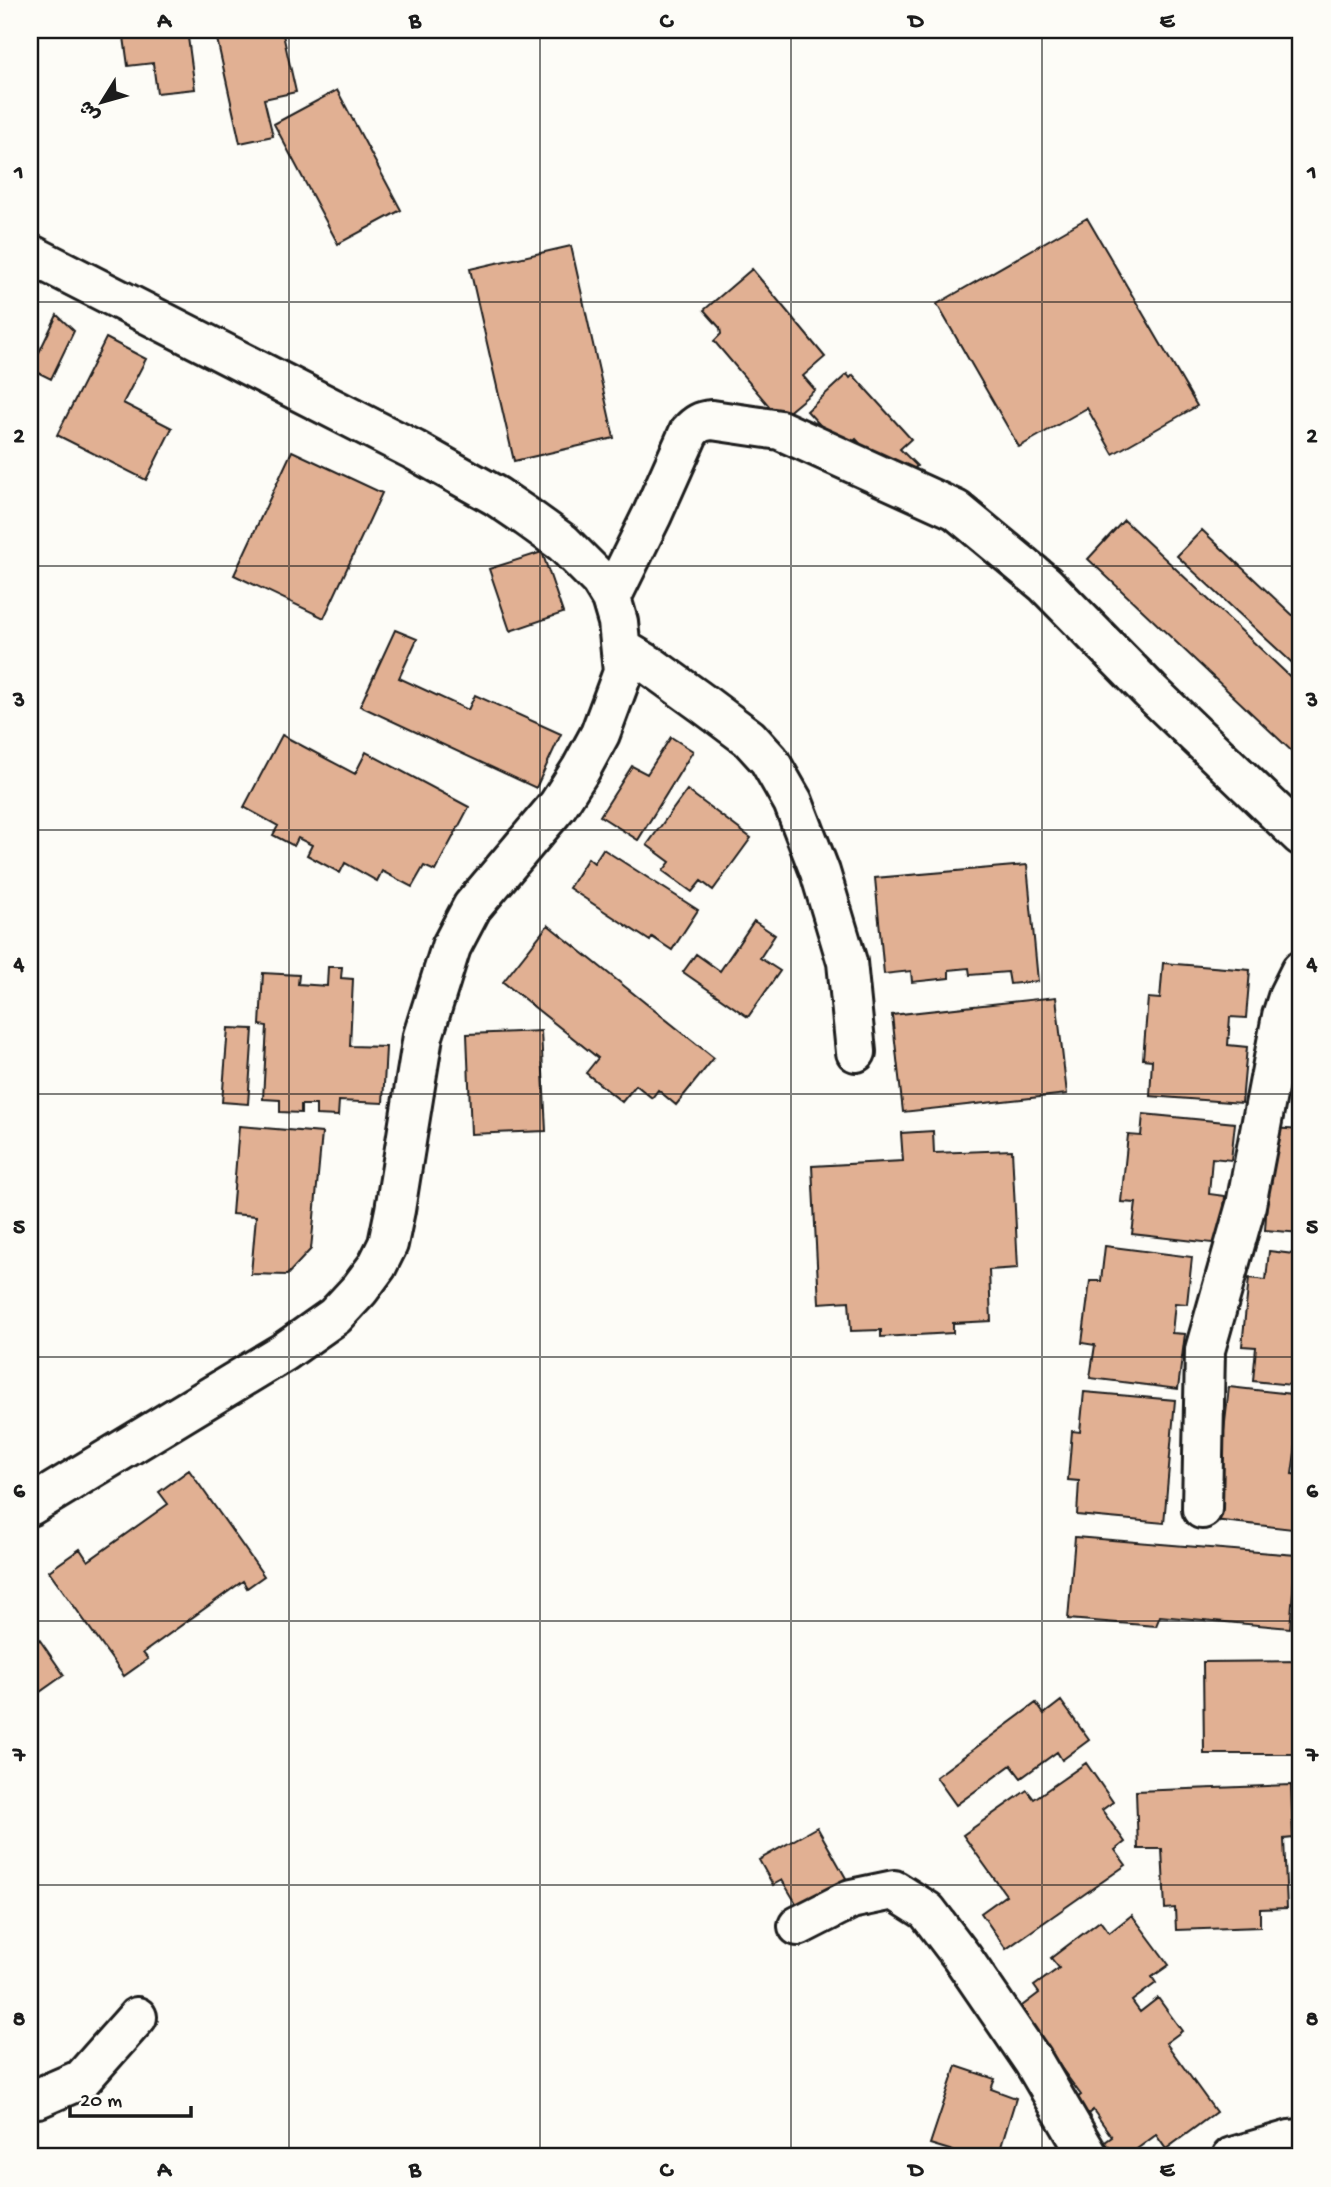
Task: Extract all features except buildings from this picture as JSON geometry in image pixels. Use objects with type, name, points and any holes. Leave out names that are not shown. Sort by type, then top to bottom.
[{"type":"street","points":[[30,254],[414,450],[496,496],[563,544],[600,580],[611,598],[618,622],[623,672],[614,699],[582,769],[558,805],[471,907],[451,947],[422,1036],[395,1210],[387,1244],[377,1266],[335,1316],[284,1352],[30,1506]]},
{"type":"street","points":[[611,598],[689,432],[695,425],[712,420],[780,430],[957,510],[1045,584],[1150,691],[1301,836]]},
{"type":"street","points":[[621,648],[651,666],[749,738],[769,760],[793,802],[816,861],[847,962],[856,1052]]},
{"type":"street","points":[[1202,1509],[1205,1350],[1246,1205],[1282,1016],[1289,993],[1301,970]]},
{"type":"street","points":[[798,1926],[851,1899],[894,1890],[927,1911],[1033,2061],[1089,2157]]},
{"type":"street","points":[[30,2099],[82,2080],[137,2017]]},
{"type":"street","points":[[1233,2157],[1301,2139]]}]
